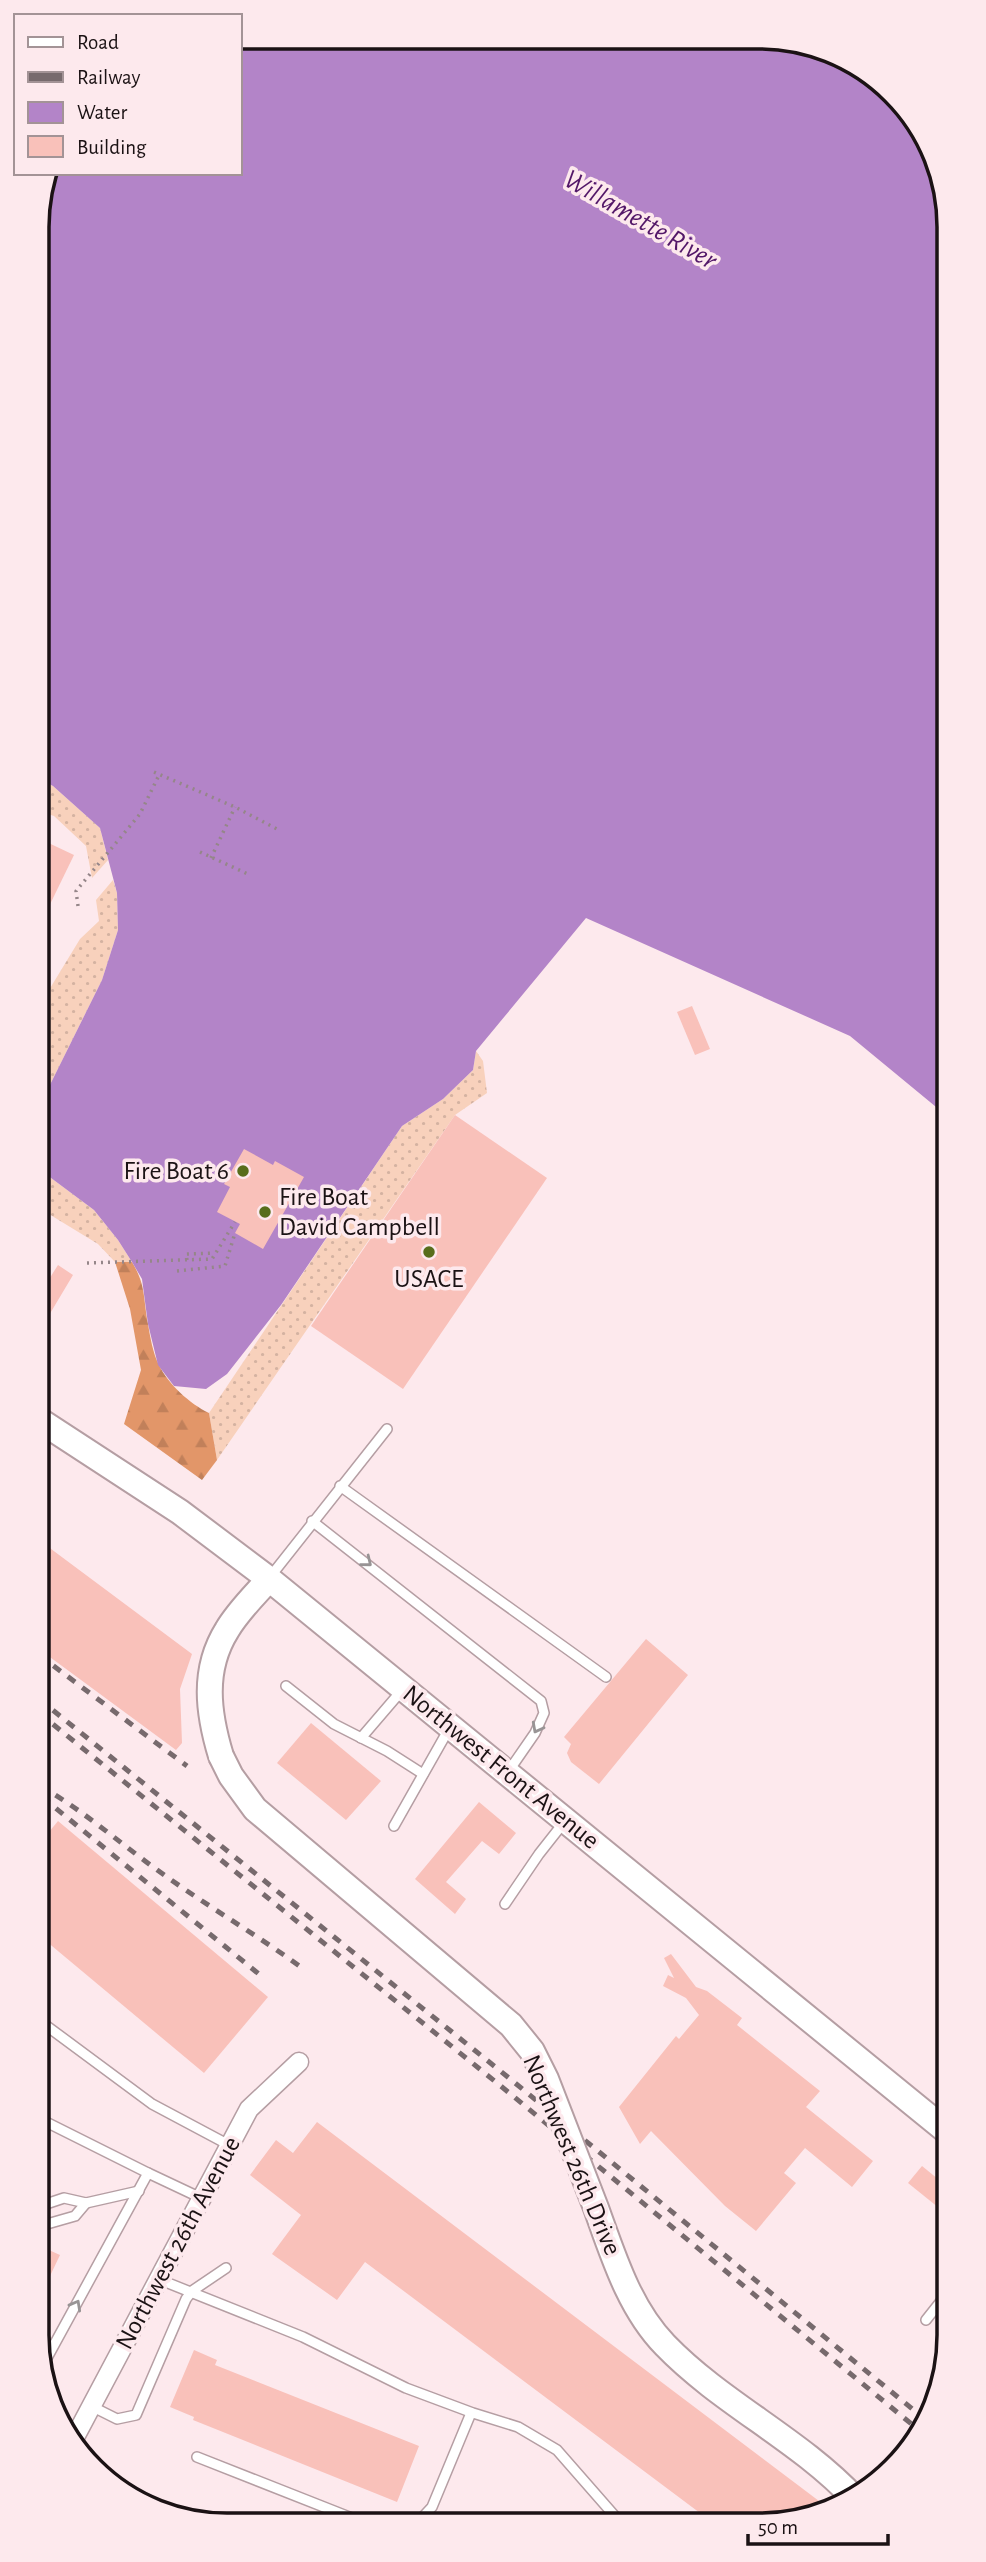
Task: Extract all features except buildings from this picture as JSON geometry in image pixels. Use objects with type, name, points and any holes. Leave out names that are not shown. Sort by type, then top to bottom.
[{"type":"street","name":"Northwest Front Avenue","points":[[49,1427],[180,1512],[269,1579],[937,2124]]},
{"type":"street","name":"Northwest 26th Drive","points":[[269,1579],[227,1629],[214,1658],[208,1694],[212,1727],[230,1776],[255,1809],[511,2025],[532,2051],[546,2078],[623,2278],[647,2324],[686,2365],[805,2454],[846,2490]]},
{"type":"street","name":"Northwest 26th Avenue","points":[[78,2431],[249,2109],[299,2062]]},
{"type":"lane","points":[[269,1579],[387,1429]]},
{"type":"lane","points":[[340,1486],[606,1677]]},
{"type":"lane","points":[[312,1521],[541,1702],[544,1713],[535,1733],[508,1772]]},
{"type":"lane","points":[[286,1686],[334,1724],[423,1774]]},
{"type":"lane","points":[[361,1738],[404,1688]]},
{"type":"lane","points":[[394,1826],[450,1726]]},
{"type":"lane","points":[[505,1904],[566,1820]]},
{"type":"lane","points":[[49,2028],[152,2104],[229,2145]]},
{"type":"lane","points":[[49,2123],[201,2198]]},
{"type":"lane","points":[[50,2352],[149,2172]]},
{"type":"lane","points":[[49,2203],[64,2198],[86,2203],[139,2191]]},
{"type":"lane","points":[[49,2223],[75,2216],[86,2203]]},
{"type":"lane","points":[[91,2406],[117,2419],[136,2415],[186,2299],[192,2291],[226,2268]]},
{"type":"lane","points":[[158,2279],[303,2337],[406,2388],[471,2413],[518,2427],[557,2450],[612,2513]]},
{"type":"lane","points":[[926,2320],[937,2306]]},
{"type":"lane","points":[[426,2513],[432,2507],[471,2413]]},
{"type":"lane","points":[[197,2457],[339,2513]]},
{"type":"path","points":[[154,772],[277,829]]},
{"type":"path","points":[[78,906],[75,891],[140,814],[159,775]]},
{"type":"path","points":[[211,858],[234,807]]},
{"type":"path","points":[[200,852],[250,875]]},
{"type":"path","points":[[87,1263],[212,1259],[235,1222]]},
{"type":"path","points":[[177,1270],[225,1266],[234,1233]]},
{"type":"path","points":[[187,1260],[187,1254],[215,1253]]},
{"type":"shaded area","points":[[49,784],[100,828],[108,860],[92,878],[86,846],[49,814]]},
{"type":"shaded area","points":[[113,880],[117,893],[118,930],[102,980],[49,1087],[49,990],[80,939],[99,921],[96,900]]},
{"type":"shaded area","points":[[476,1051],[483,1061],[487,1093],[455,1115],[217,1460],[209,1413],[402,1126],[443,1099],[473,1070]]},
{"type":"shaded area","points":[[49,1176],[94,1210],[132,1262],[115,1262],[98,1244],[49,1214]]},
{"type":"green space","points":[[115,1262],[132,1262],[137,1270],[153,1350],[163,1372],[180,1393],[209,1413],[217,1460],[202,1480],[124,1424],[141,1370],[130,1309]]},
{"type":"water","name":"Willamette River","points":[[242,49],[759,49],[794,52],[838,67],[858,79],[885,101],[900,118],[919,148],[928,170],[934,192],[937,227],[937,1108],[850,1036],[586,918],[476,1051],[473,1070],[443,1099],[402,1126],[281,1305],[227,1374],[206,1389],[174,1386],[158,1365],[148,1324],[142,1279],[132,1262],[94,1210],[49,1176],[49,1087],[102,980],[118,930],[117,893],[100,828],[49,784],[49,215],[57,175],[242,175]]},
{"type":"railway","points":[[49,1662],[187,1766]]},
{"type":"railway","points":[[49,1707],[509,2078],[918,2414]]},
{"type":"railway","points":[[49,1721],[502,2087],[912,2425]]},
{"type":"railway","points":[[49,1792],[184,1889],[305,1970]]},
{"type":"railway","points":[[49,1803],[265,1979]]},
{"type":"place","name":"Fire Boat 6","points":[[243,1171]]},
{"type":"place","name":"Fire Boat David Campbell","points":[[265,1212]]},
{"type":"place","name":"USACE","points":[[429,1252]]}]
